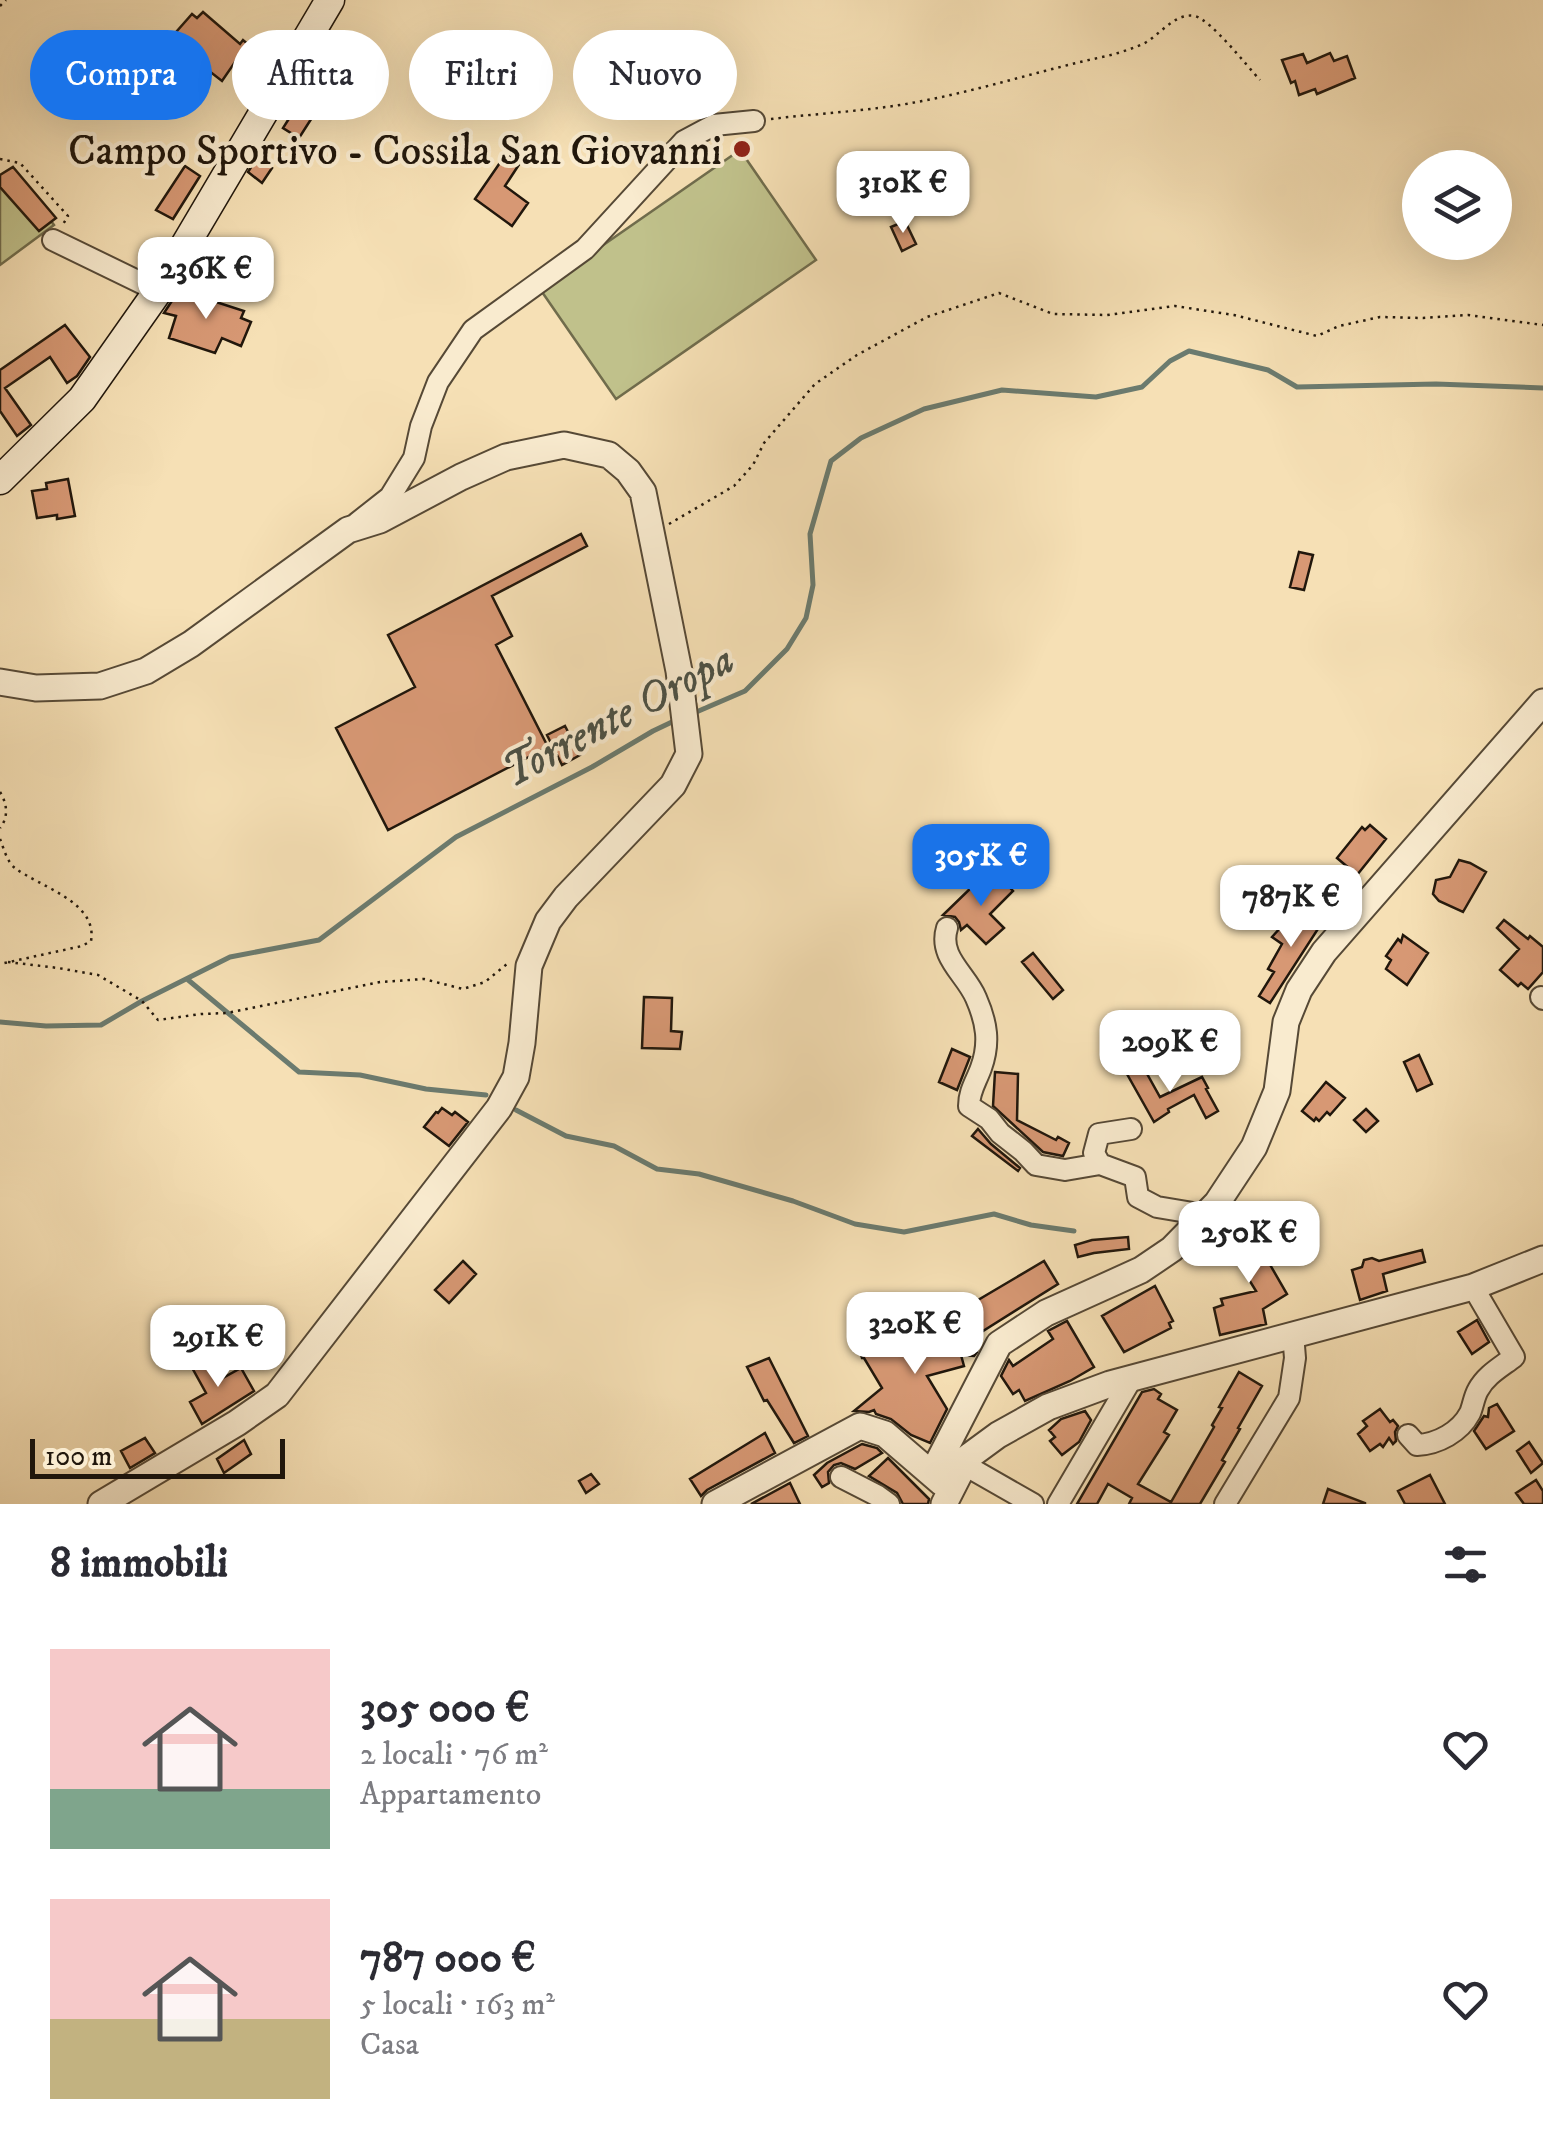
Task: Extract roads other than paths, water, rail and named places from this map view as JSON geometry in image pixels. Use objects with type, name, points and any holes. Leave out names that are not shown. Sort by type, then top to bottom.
[{"type":"main road","points":[[0,480],[82,399],[158,291],[330,0]]},
{"type":"street","points":[[0,682],[36,688],[100,686],[146,671],[192,644],[348,530],[390,498],[414,458],[438,382],[472,330],[584,249],[684,141],[714,124],[754,120]]},
{"type":"street","points":[[53,240],[158,291]]},
{"type":"street","points":[[102,1504],[237,1423],[278,1395],[290,1380],[500,1108],[516,1077],[528,966],[548,921],[673,784],[690,754],[643,492],[628,471],[609,455],[564,445],[506,457],[380,520],[348,530]]},
{"type":"street","points":[[942,1489],[999,1344],[1046,1312],[1141,1270],[1172,1249],[1217,1202],[1254,1147],[1277,1091],[1286,1022],[1298,990],[1324,952],[1543,702]]},
{"type":"street","points":[[947,928],[945,948],[976,995],[988,1043],[969,1094],[969,1106],[1036,1165],[1064,1170],[1100,1164],[1135,1177],[1138,1197],[1158,1206],[1205,1215]]},
{"type":"street","points":[[1100,1164],[1094,1153],[1099,1134],[1131,1129]]},
{"type":"street","points":[[942,1489],[968,1457],[1048,1407],[1132,1378],[1473,1287],[1543,1259]]},
{"type":"street","points":[[1408,1435],[1417,1445],[1427,1444],[1460,1429],[1478,1390],[1491,1374],[1514,1357],[1473,1287]]},
{"type":"street","points":[[1225,1504],[1289,1398],[1295,1358],[1293,1334]]},
{"type":"street","points":[[1058,1504],[1132,1378]]},
{"type":"street","points":[[715,1504],[860,1426],[884,1434],[942,1489]]},
{"type":"street","points":[[963,1464],[1033,1504]]},
{"type":"street","points":[[841,1477],[889,1504]]},
{"type":"waterway","name":"Torrente Oropa","points":[[694,713],[745,691],[787,649],[806,618],[813,585],[810,534],[831,461],[861,438],[924,409],[1002,390],[1096,397],[1142,387],[1170,361],[1189,351],[1268,370],[1297,387],[1436,384],[1543,388]]},
{"type":"waterway","name":"Torrente Oropa","points":[[0,1022],[101,1025],[230,957],[319,940],[456,837],[674,721]]},
{"type":"waterway","points":[[187,979],[299,1072],[360,1075],[426,1089],[486,1095]]},
{"type":"waterway","points":[[516,1110],[566,1136],[614,1146],[657,1169],[699,1174],[855,1224],[904,1232],[994,1214],[1031,1225],[1074,1231]]},
{"type":"place","name":"Campo Sportivo - Cossila San Giovanni","points":[[742,149]]}]
